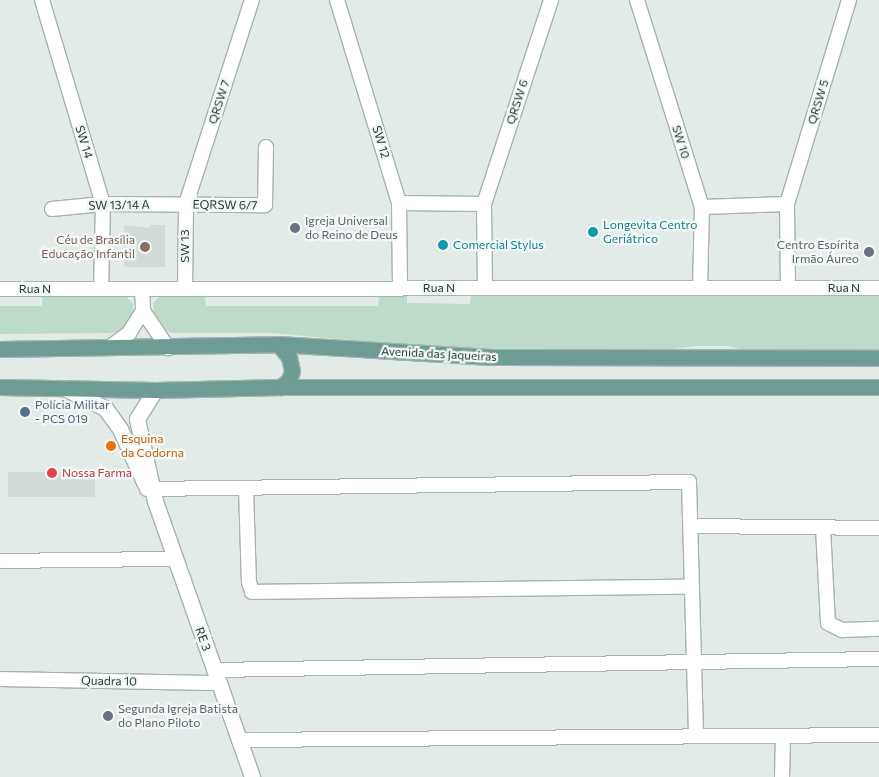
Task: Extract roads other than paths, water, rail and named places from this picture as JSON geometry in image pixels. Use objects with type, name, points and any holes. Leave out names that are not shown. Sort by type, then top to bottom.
[{"type":"main road","name":"Avenida das Jaqueiras","points":[[0,350],[110,347],[168,348],[278,344],[491,357],[879,358]]},
{"type":"main road","points":[[278,344],[289,357],[292,371],[289,380],[281,387]]},
{"type":"main road","points":[[0,387],[155,390],[281,387],[879,387]]},
{"type":"street","name":"SW 14","points":[[42,0],[103,204],[101,288]]},
{"type":"street","name":"QRSW 7","points":[[186,204],[252,0]]},
{"type":"street","name":"SW 12","points":[[337,0],[399,203],[400,288]]},
{"type":"street","name":"QRSW 6","points":[[485,288],[484,204],[551,0]]},
{"type":"street","name":"SW 10","points":[[637,0],[702,207],[700,288]]},
{"type":"street","name":"QRSW 5","points":[[788,288],[787,204],[849,0]]},
{"type":"street","name":"EQRSW 6/7","points":[[186,204],[264,205],[266,147]]},
{"type":"street","points":[[399,203],[484,204]]},
{"type":"street","name":"SW 13/14 A","points":[[52,209],[103,204],[186,204]]},
{"type":"street","name":"SW 13","points":[[185,288],[186,204]]},
{"type":"street","points":[[702,207],[787,204]]},
{"type":"street","points":[[142,288],[143,311],[168,348]]},
{"type":"street","name":"Rua N","points":[[0,289],[879,288]]},
{"type":"street","points":[[110,347],[129,333],[143,311]]},
{"type":"street","name":"RE 3","points":[[62,387],[104,408],[120,429],[152,493]]},
{"type":"street","name":"RE 3","points":[[155,390],[137,419],[152,493],[252,777]]},
{"type":"street","points":[[152,493],[246,488],[689,482],[692,526],[691,587],[696,734]]},
{"type":"street","points":[[246,488],[249,582],[252,592],[691,587]]},
{"type":"street","points":[[692,526],[879,528]]},
{"type":"street","points":[[823,528],[828,623],[842,630],[879,629]]},
{"type":"street","points":[[0,561],[174,559]]},
{"type":"street","name":"Quadra 10","points":[[0,679],[216,676],[693,661],[879,659]]},
{"type":"street","points":[[239,740],[561,738],[696,734],[783,736],[879,734]]},
{"type":"street","points":[[782,777],[783,736]]},
{"type":"place","name":"Igreja Universal do Reino de Deus","points":[[295,228]]},
{"type":"place","name":"Longevita Centro Geriátrico","points":[[593,232]]},
{"type":"place","name":"Comercial Stylus","points":[[443,245]]},
{"type":"place","name":"Céu de Brasília Educação Infantil","points":[[145,247]]},
{"type":"place","name":"Centro Espírita Irmão Áureo","points":[[869,252]]},
{"type":"place","name":"Polícia Militar - PCS 019","points":[[25,412]]},
{"type":"place","name":"Esquina da Codorna","points":[[111,446]]},
{"type":"place","name":"Nossa Farma","points":[[52,473]]},
{"type":"place","name":"Segunda Igreja Batista do Plano Piloto","points":[[108,716]]}]
